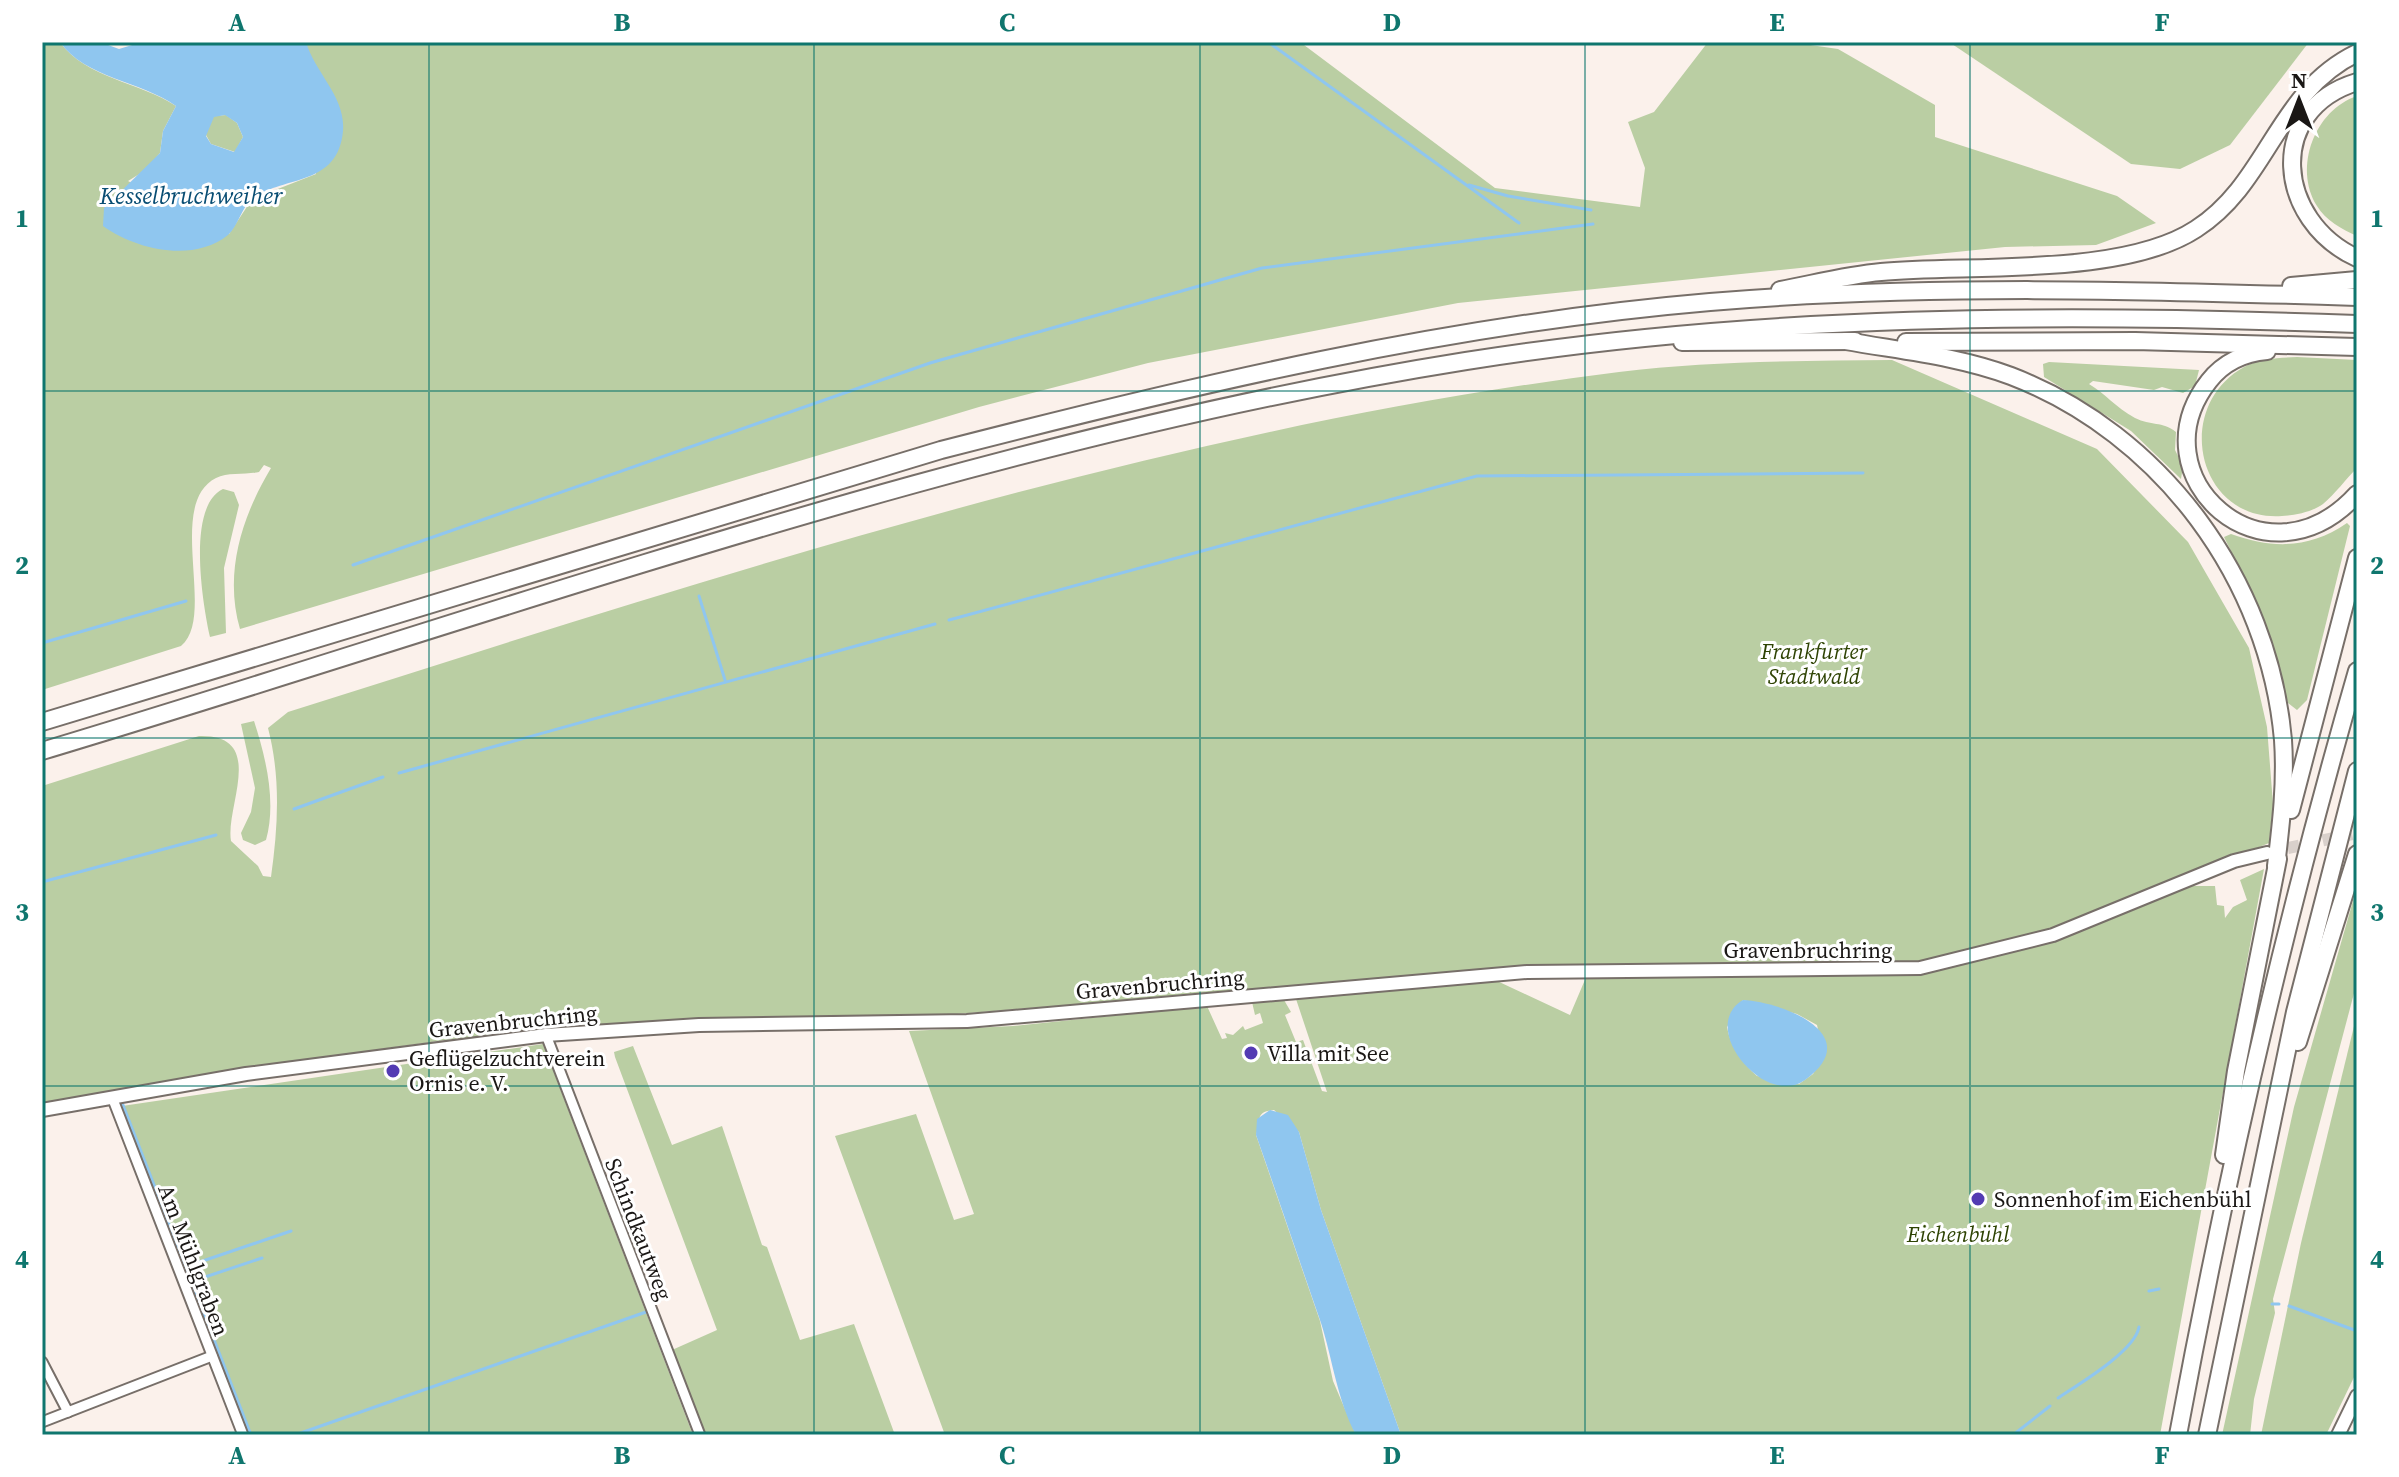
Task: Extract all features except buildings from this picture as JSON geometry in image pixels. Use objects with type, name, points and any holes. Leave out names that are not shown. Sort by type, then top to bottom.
[{"type":"highway","points":[[42,722],[731,512],[1063,419],[1398,345],[1556,320],[1711,302],[1879,272],[2098,260],[2161,247],[2196,230],[2230,201],[2299,97],[2329,68],[2357,53]]},
{"type":"highway","points":[[2357,82],[2326,98],[2308,117],[2296,144],[2292,168],[2298,201],[2311,225],[2330,243],[2357,258]]},
{"type":"highway","points":[[2226,293],[2357,280]]},
{"type":"highway","points":[[1711,302],[1890,293],[2226,293],[2357,297]]},
{"type":"highway","points":[[42,751],[877,496],[1077,442],[1363,379],[1629,339],[1811,323],[2158,318],[2357,324]]},
{"type":"highway","points":[[1629,339],[1718,343],[2135,341],[2357,347]]},
{"type":"highway","points":[[1846,341],[1960,360],[2038,388],[2114,435],[2185,502],[2215,543],[2239,586],[2268,659],[2284,752],[2284,801],[2236,1071],[2218,1220]]},
{"type":"highway","points":[[2334,346],[2260,352],[2228,364],[2197,398],[2189,421],[2188,452],[2195,476],[2212,504],[2236,522],[2259,531],[2285,533],[2309,528],[2332,517],[2357,494]]},
{"type":"highway","points":[[2272,860],[2357,558]]},
{"type":"highway","points":[[2178,1435],[2218,1220],[2282,946],[2357,671]]},
{"type":"highway","points":[[2207,1435],[2269,1130],[2357,771]]},
{"type":"highway","points":[[2269,1130],[2357,854]]},
{"type":"street","name":"Gravenbruchring","points":[[42,1110],[353,1058],[546,1035],[699,1025],[967,1021],[1527,972],[1920,968],[2053,935],[2234,861],[2272,860]]},
{"type":"street","name":"Schindkautweg","points":[[546,1035],[700,1435]]},
{"type":"street","name":"Am Mühlgraben","points":[[112,1097],[243,1435]]},
{"type":"street","points":[[42,1422],[212,1356]]},
{"type":"street","points":[[42,1362],[68,1412]]},
{"type":"street","points":[[2338,1435],[2357,1396]]},
{"type":"green space","points":[[42,42],[60,42],[71,54],[98,72],[176,106],[163,131],[160,153],[146,170],[128,181],[229,234],[252,199],[316,174],[306,42],[1300,42],[1495,188],[1640,207],[1645,168],[1628,122],[1654,112],[1708,42],[1790,42],[1838,49],[1935,105],[1935,137],[2117,196],[2156,223],[2096,245],[2005,247],[1458,303],[1148,363],[979,407],[240,629],[234,588],[235,567],[244,526],[271,468],[264,465],[259,472],[216,478],[201,491],[194,511],[192,535],[194,611],[191,632],[181,646],[42,690]]},
{"type":"green space","points":[[1949,42],[2309,42],[2230,145],[2180,169],[2131,164]]},
{"type":"green space","points":[[2357,96],[2357,236],[2320,211],[2310,191],[2307,174],[2312,142],[2320,127],[2342,103]]},
{"type":"green space","points":[[226,115],[237,123],[243,137],[235,152],[211,144],[206,135],[208,122],[214,116]]},
{"type":"green space","points":[[2297,357],[2357,360],[2357,468],[2323,504],[2314,509],[2282,516],[2253,513],[2230,501],[2214,482],[2204,459],[2202,433],[2208,408],[2221,385],[2244,367],[2263,360]]},
{"type":"green space","name":"Frankfurter Stadtwald","points":[[1892,360],[2097,449],[2188,542],[2249,648],[2267,727],[2273,804],[2269,843],[2084,919],[1934,962],[1470,972],[921,1017],[564,1029],[453,1039],[317,1058],[42,1105],[42,786],[199,736],[220,739],[232,747],[238,759],[231,841],[258,866],[263,876],[271,877],[277,802],[275,765],[268,728],[288,712],[616,609],[946,512],[1112,468],[1280,430],[1449,397],[1653,368],[1790,361]]},
{"type":"green space","points":[[2043,364],[2199,370],[2195,386],[2183,393],[2162,387],[2154,390],[2093,381],[2089,384],[2135,418],[2166,426],[2176,432],[2175,450],[2183,466],[2181,479],[2131,431],[2044,377]]},
{"type":"green space","points":[[223,489],[234,492],[239,505],[224,568],[226,633],[210,637],[201,581],[201,535],[204,515],[212,499]]},
{"type":"green space","points":[[2347,523],[2350,526],[2307,700],[2297,710],[2288,703],[2260,610],[2224,537],[2231,534],[2262,542],[2290,544],[2319,538]]},
{"type":"green space","points":[[254,721],[266,763],[270,794],[266,840],[255,845],[243,840],[241,833],[251,812],[255,788],[241,724]]},
{"type":"green space","name":"Eichenbühl","points":[[2264,869],[2160,1435],[1401,1435],[1321,1210],[1299,1132],[1274,1110],[1263,1112],[1256,1135],[1320,1321],[1333,1381],[1356,1435],[945,1435],[835,1136],[916,1114],[954,1220],[974,1214],[909,1031],[1013,1026],[1207,1006],[1222,1039],[1227,1038],[1225,1033],[1233,1035],[1243,1026],[1245,1030],[1263,1023],[1260,1013],[1255,1015],[1252,1002],[1284,1000],[1291,1012],[1285,1015],[1296,1042],[1303,1040],[1322,1091],[1327,1092],[1296,999],[1495,980],[1570,1015],[1587,975],[1926,973],[2085,929],[2189,886],[2215,886],[2217,905],[2224,906],[2225,918],[2233,907],[2247,900],[2240,880]],"holes":[[[1743,1000],[1797,1014],[1817,1025],[1824,1056],[1813,1074],[1799,1084],[1757,1076],[1738,1054],[1727,1027]]]},
{"type":"green space","points":[[2357,887],[2357,982],[2273,1299],[2275,1313],[2254,1399],[2250,1435],[2222,1435],[2294,1107]]},
{"type":"green space","points":[[2357,1014],[2357,1371],[2326,1435],[2261,1435],[2301,1243]]},
{"type":"green space","points":[[543,1044],[693,1435],[248,1435],[122,1106]]},
{"type":"green space","points":[[633,1046],[672,1145],[722,1126],[762,1245],[767,1247],[800,1340],[854,1324],[895,1435],[704,1435],[672,1350],[717,1330],[615,1057],[614,1052]]},
{"type":"water","name":"Kesselbruchweiher","points":[[60,42],[100,42],[119,49],[142,42],[306,42],[340,107],[343,131],[339,149],[331,162],[320,171],[263,192],[251,200],[228,235],[214,244],[182,251],[148,247],[103,226],[104,208],[160,153],[163,131],[176,106],[98,71],[71,54]],"holes":[[[225,115],[237,123],[243,137],[234,152],[211,144],[206,136],[214,117]]]},
{"type":"water","points":[[1743,1000],[1778,1007],[1812,1024],[1823,1035],[1827,1049],[1822,1064],[1805,1080],[1789,1086],[1772,1084],[1756,1075],[1732,1045],[1728,1028],[1731,1012]]},
{"type":"water","points":[[1270,1110],[1288,1115],[1299,1132],[1321,1210],[1401,1435],[1356,1435],[1350,1421],[1321,1323],[1256,1135],[1257,1119]]},
{"type":"waterway","points":[[1268,42],[1519,223]]},
{"type":"waterway","points":[[1469,185],[1508,196],[1591,210]]},
{"type":"waterway","points":[[353,565],[930,363],[1262,268],[1593,224]]},
{"type":"waterway","points":[[949,620],[1477,476],[1863,473]]},
{"type":"waterway","points":[[699,596],[725,680]]},
{"type":"waterway","points":[[42,643],[186,601]]},
{"type":"waterway","points":[[399,773],[935,624]]},
{"type":"waterway","points":[[294,809],[383,777]]},
{"type":"waterway","points":[[42,882],[216,835]]},
{"type":"waterway","points":[[123,1105],[251,1435]]},
{"type":"waterway","points":[[185,1267],[291,1231]]},
{"type":"waterway","points":[[190,1282],[262,1258]]},
{"type":"waterway","points":[[2149,1291],[2159,1289]]},
{"type":"waterway","points":[[2272,1304],[2279,1304]]},
{"type":"waterway","points":[[2289,1306],[2357,1331]]},
{"type":"waterway","points":[[295,1435],[646,1312]]},
{"type":"waterway","points":[[2058,1398],[2117,1356],[2128,1346],[2139,1327]]},
{"type":"waterway","points":[[2013,1435],[2050,1406]]},
{"type":"tunnel","points":[[2270,852],[2357,833]]},
{"type":"place","name":"Villa mit See","points":[[1251,1053]]},
{"type":"place","name":"Geflügelzuchtverein Ornis e. V.","points":[[393,1071]]},
{"type":"place","name":"Sonnenhof im Eichenbühl","points":[[1978,1199]]}]
